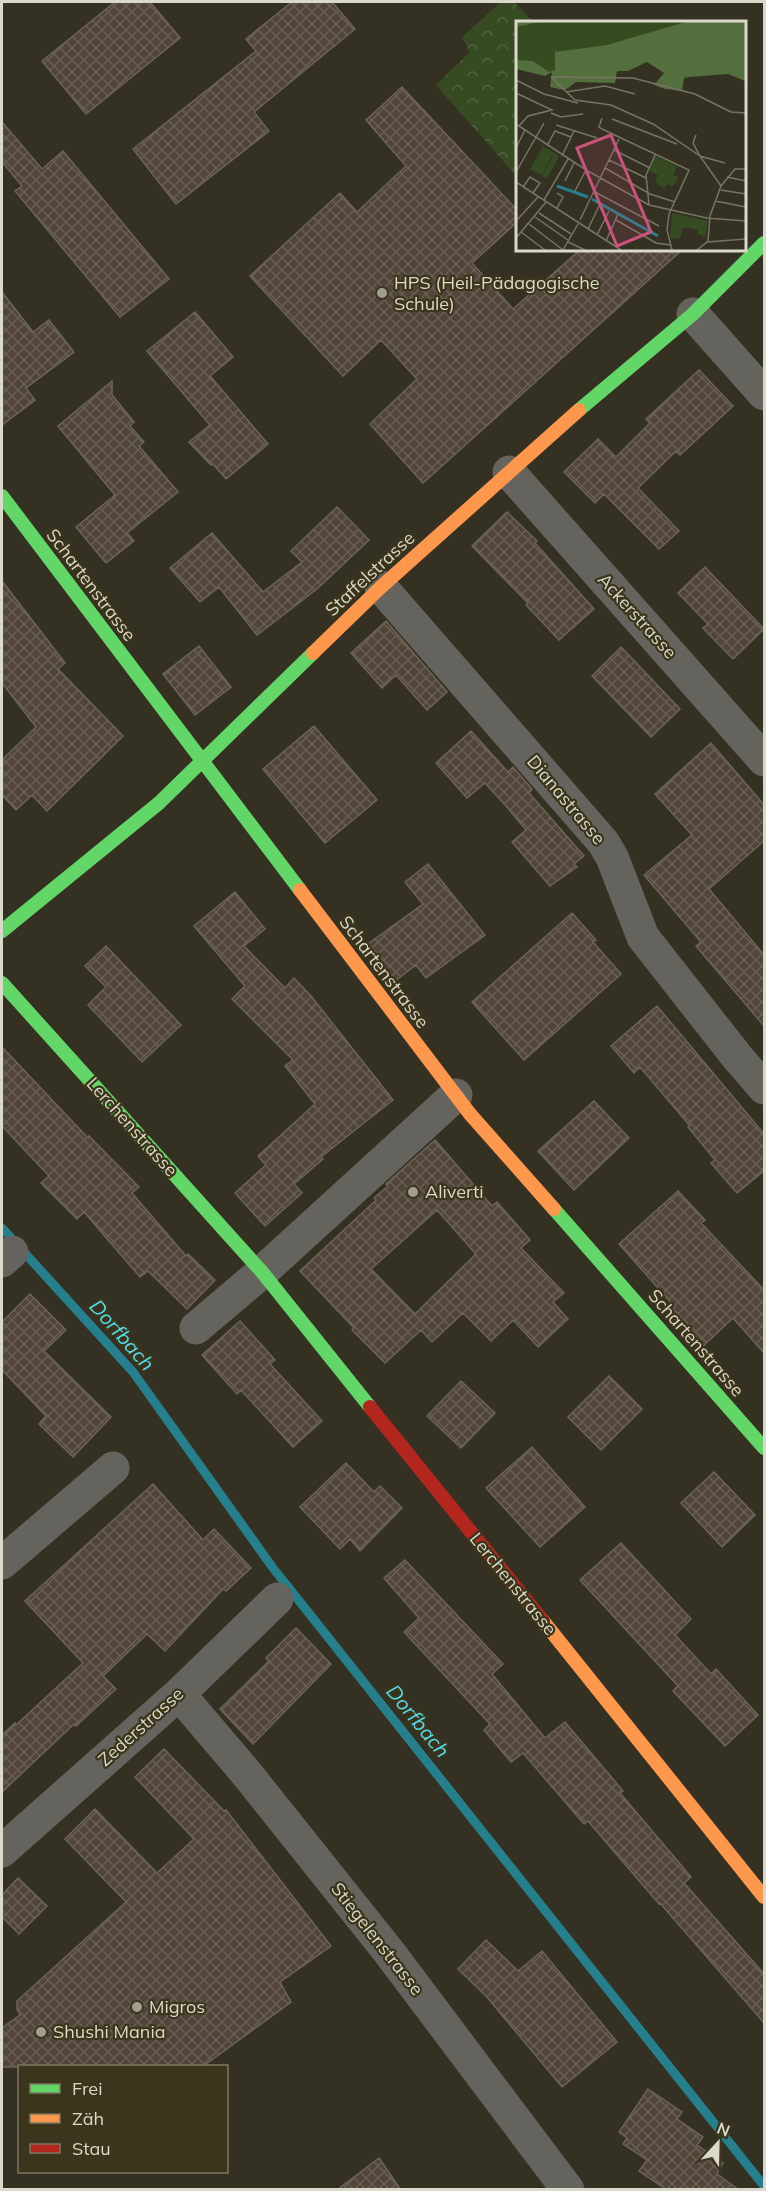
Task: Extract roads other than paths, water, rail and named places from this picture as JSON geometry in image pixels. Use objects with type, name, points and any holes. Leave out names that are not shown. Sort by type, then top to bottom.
[{"type":"street","name":"Staffelstrasse","points":[[2,931],[159,803],[381,587],[576,411],[693,314],[765,243]]},
{"type":"street","points":[[693,314],[765,394]]},
{"type":"street","name":"Ackerstrasse","points":[[509,472],[765,760]]},
{"type":"street","name":"Schartenstrasse","points":[[2,496],[456,1095],[765,1448]]},
{"type":"street","name":"Dianastrasse","points":[[381,587],[603,842],[612,857],[643,937],[738,1058],[765,1088]]},
{"type":"street","name":"Lerchenstrasse","points":[[2,983],[262,1272],[765,1897]]},
{"type":"street","points":[[196,1328],[262,1272],[456,1095]]},
{"type":"street","points":[[2,1563],[112,1468]]},
{"type":"street","name":"Zederstrasse","points":[[2,1851],[179,1694],[277,1599]]},
{"type":"street","name":"Stiegelenstrasse","points":[[179,1694],[247,1774],[394,1959],[568,2190]]},
{"type":"waterway","name":"Dorfbach","points":[[2,1228],[133,1372],[273,1568],[764,2186]]},
{"type":"place","name":"HPS (Heil-Pädagogische Schule)","points":[[382,293]]},
{"type":"place","name":"Aliverti","points":[[413,1192]]},
{"type":"place","name":"Migros","points":[[137,2007]]},
{"type":"place","name":"Shushi Mania","points":[[41,2032]]}]
